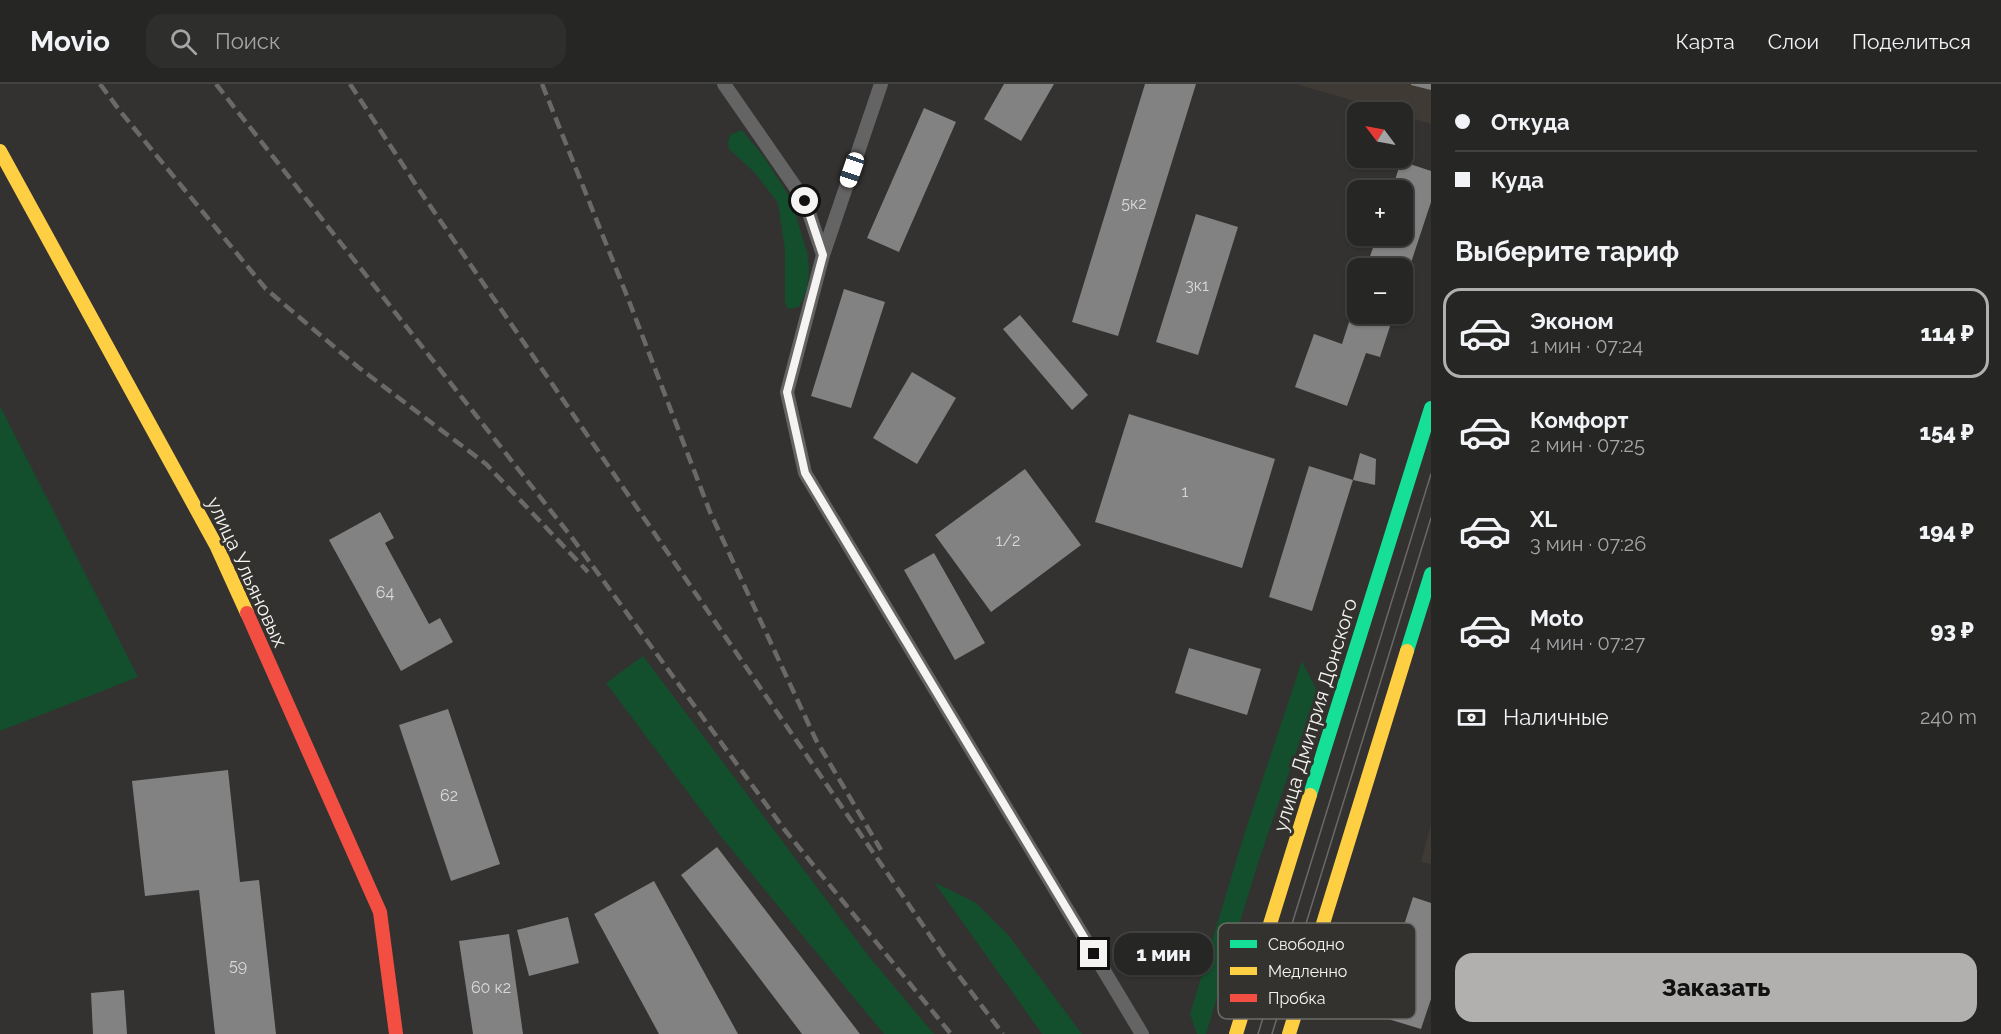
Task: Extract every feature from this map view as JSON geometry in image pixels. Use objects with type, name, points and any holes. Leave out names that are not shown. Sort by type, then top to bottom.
[{"type":"street","name":"улица Ульяновых","points":[[0,151],[222,558],[380,912],[396,1034]]},
{"type":"street","name":"улица Дмитрия Донского","points":[[1271,923],[1431,408]]},
{"type":"street","points":[[1323,923],[1431,574]]},
{"type":"street","name":"улица Дмитрия Донского","points":[[1236,1034],[1241,1019]]},
{"type":"street","points":[[1289,1034],[1294,1019]]},
{"type":"lane","points":[[724,84],[805,201],[823,255]]},
{"type":"lane","points":[[881,84],[823,255],[787,392],[805,473],[1142,1034]]},
{"type":"shaded area","points":[[1296,84],[1431,84],[1431,124],[1413,119],[1413,102],[1358,102]]},
{"type":"shaded area","points":[[1431,824],[1431,864],[1421,862]]},
{"type":"green space","points":[[742,130],[764,157],[791,199],[807,252],[809,269],[807,289],[799,307],[788,309],[785,303],[785,250],[778,203],[755,173],[729,149],[730,135]]},
{"type":"green space","points":[[0,406],[138,677],[0,731]]},
{"type":"green space","points":[[643,656],[871,959],[934,1034],[884,1034],[722,838],[606,683]]},
{"type":"green space","points":[[1302,661],[1317,691],[1240,923],[1218,923],[1218,995],[1206,1034],[1197,1034],[1190,1014],[1244,835]]},
{"type":"green space","points":[[934,882],[976,903],[1009,936],[1082,1034],[1042,1034]]},
{"type":"building","points":[[1004,84],[1054,84],[1021,141],[984,119]]},
{"type":"building","points":[[1145,84],[1196,84],[1118,336],[1072,322]]},
{"type":"building","points":[[1411,84],[1431,84],[1431,90],[1411,85]]},
{"type":"building","points":[[924,108],[956,122],[899,252],[867,238]]},
{"type":"building","points":[[1413,165],[1431,171],[1431,202],[1413,258],[1369,258],[1374,246],[1413,246],[1413,180],[1395,180],[1399,168],[1413,168]]},
{"type":"building","points":[[1196,214],[1238,227],[1198,355],[1156,342]]},
{"type":"building","points":[[844,289],[885,302],[851,408],[811,396]]},
{"type":"building","points":[[1020,315],[1088,395],[1072,410],[1003,329]]},
{"type":"building","points":[[1348,324],[1391,324],[1380,357],[1366,353],[1347,406],[1295,387],[1314,334],[1342,344]]},
{"type":"building","points":[[912,372],[956,398],[917,464],[873,438]]},
{"type":"building","points":[[1129,414],[1275,459],[1242,568],[1095,522]]},
{"type":"building","points":[[1360,453],[1376,459],[1375,485],[1353,480]]},
{"type":"building","points":[[1309,466],[1353,480],[1312,611],[1269,597]]},
{"type":"building","points":[[1025,469],[1081,545],[991,612],[935,535]]},
{"type":"building","points":[[380,512],[394,538],[385,543],[429,624],[440,618],[453,642],[401,671],[329,540]]},
{"type":"building","points":[[934,553],[985,643],[955,660],[904,570]]},
{"type":"building","points":[[1189,648],[1261,669],[1247,715],[1175,693]]},
{"type":"building","points":[[448,709],[500,864],[451,881],[399,725]]},
{"type":"building","points":[[228,770],[240,882],[259,880],[276,1034],[215,1034],[199,890],[145,896],[132,781]]},
{"type":"building","points":[[717,847],[860,1034],[802,1034],[681,875]]},
{"type":"building","points":[[654,881],[738,1034],[659,1034],[594,914]]},
{"type":"building","points":[[1413,897],[1431,903],[1431,999],[1421,1029],[1388,1019],[1416,1019],[1416,923],[1405,923]]},
{"type":"building","points":[[568,917],[579,963],[529,976],[517,930]]},
{"type":"building","points":[[509,934],[523,1034],[473,1034],[459,941]]},
{"type":"building","points":[[124,990],[127,1034],[93,1034],[91,993]]},
{"type":"tram line","points":[[1292,923],[1431,474]]},
{"type":"tram line","points":[[1306,923],[1431,518]]},
{"type":"tram line","points":[[1258,1034],[1263,1019]]},
{"type":"tram line","points":[[1272,1034],[1277,1019]]},
{"type":"railway","points":[[100,84],[266,289],[358,367],[486,464],[588,572]]},
{"type":"railway","points":[[216,84],[573,539],[784,829],[951,1034]]},
{"type":"railway","points":[[350,84],[420,191],[944,956],[1003,1034]]},
{"type":"railway","points":[[542,84],[710,512],[816,740],[881,850]]},
{"type":"traffic: fast","points":[[1310,795],[1431,408]]},
{"type":"traffic: fast","points":[[1407,651],[1431,574]]},
{"type":"traffic: slow","points":[[0,151],[217,547],[247,613]]},
{"type":"traffic: slow","points":[[1323,923],[1407,651]]},
{"type":"traffic: slow","points":[[1270,923],[1310,795]]},
{"type":"traffic: slow","points":[[1236,1034],[1241,1019]]},
{"type":"traffic: slow","points":[[1289,1034],[1294,1019]]},
{"type":"traffic: jam","points":[[247,613],[380,912],[396,1034]]},
{"type":"route","points":[[805,201],[823,255],[787,392],[805,473],[1094,954]]}]
